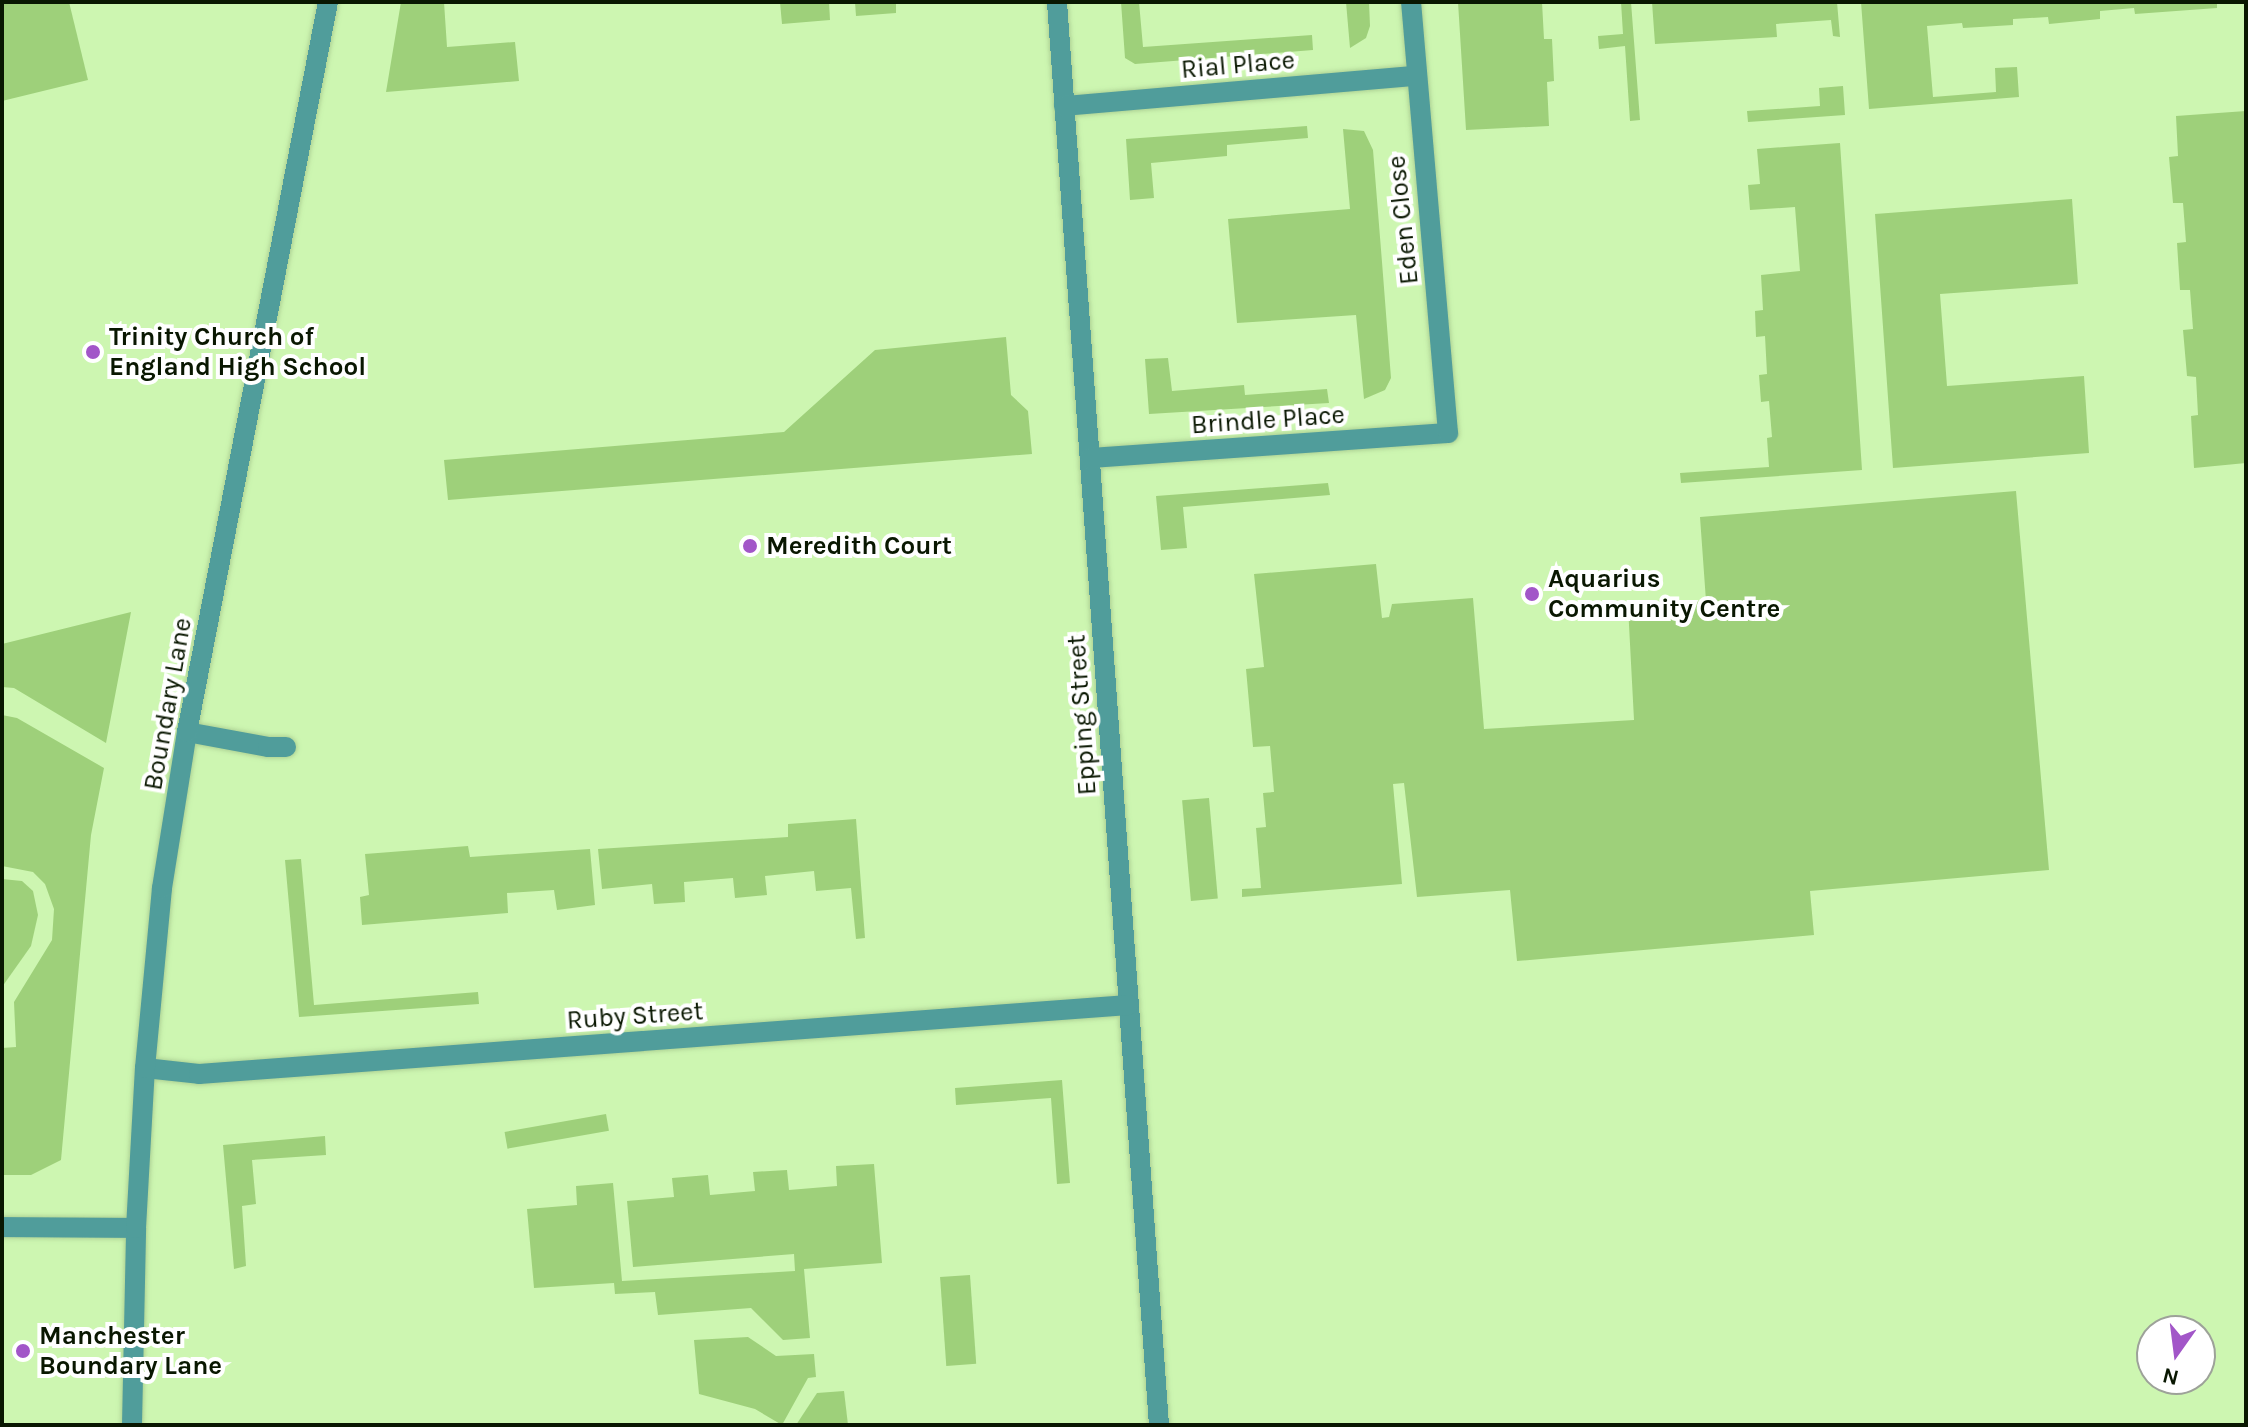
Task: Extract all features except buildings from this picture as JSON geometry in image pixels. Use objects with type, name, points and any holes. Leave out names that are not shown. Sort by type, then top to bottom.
[{"type":"street","name":"Boundary Lane","points":[[132,1425],[136,1228],[145,1068],[162,888],[187,732],[328,2]]},
{"type":"street","name":"Epping Street","points":[[1057,2],[1159,1425]]},
{"type":"street","name":"Eden Close","points":[[1411,2],[1448,433]]},
{"type":"street","name":"Rial Place","points":[[1064,106],[1415,76]]},
{"type":"street","name":"Brindle Place","points":[[1090,458],[1448,433]]},
{"type":"street","points":[[187,732],[268,747],[286,747]]},
{"type":"street","name":"Ruby Street","points":[[145,1068],[199,1074],[1128,1005]]},
{"type":"street","points":[[2,1227],[136,1228]]},
{"type":"green space","points":[[2,2],[69,2],[88,80],[2,101]]},
{"type":"green space","points":[[401,2],[444,2],[447,47],[515,42],[519,81],[386,92]]},
{"type":"green space","points":[[780,2],[829,2],[830,20],[782,24]]},
{"type":"green space","points":[[855,2],[896,2],[896,13],[856,16]]},
{"type":"green space","points":[[1121,2],[1139,2],[1143,47],[1312,35],[1313,50],[1135,64],[1125,58]]},
{"type":"green space","points":[[1346,2],[1369,2],[1370,26],[1366,38],[1350,48]]},
{"type":"green space","points":[[1458,2],[1542,2],[1544,39],[1552,39],[1554,81],[1547,82],[1549,126],[1466,130]]},
{"type":"green space","points":[[1621,2],[1631,2],[1640,120],[1630,121],[1625,46],[1599,49],[1598,36],[1623,34]]},
{"type":"green space","points":[[1652,2],[1837,2],[1840,37],[1833,36],[1831,20],[1776,24],[1777,37],[1655,44]]},
{"type":"green space","points":[[1861,2],[2217,2],[2217,8],[2135,14],[2134,8],[2100,11],[2100,19],[2049,24],[2048,17],[2013,19],[2013,25],[1963,28],[1962,23],[1927,26],[1933,97],[1996,92],[1995,68],[2017,67],[2019,97],[1869,109]]},
{"type":"green space","points":[[1843,86],[1845,115],[1748,122],[1747,111],[1820,106],[1819,88]]},
{"type":"green space","points":[[2246,111],[2246,463],[2194,468],[2191,416],[2198,415],[2196,377],[2187,376],[2183,330],[2193,329],[2190,290],[2180,290],[2177,243],[2186,242],[2183,203],[2173,203],[2169,157],[2178,156],[2176,116]]},
{"type":"green space","points":[[1307,126],[1308,138],[1227,145],[1227,156],[1151,163],[1154,198],[1130,200],[1126,139]]},
{"type":"green space","points":[[1343,129],[1364,131],[1373,150],[1382,262],[1391,378],[1385,390],[1364,399],[1356,315],[1237,323],[1228,219],[1350,209]]},
{"type":"green space","points":[[1840,143],[1862,470],[1681,483],[1680,473],[1769,467],[1767,438],[1772,437],[1769,401],[1761,402],[1759,375],[1767,374],[1765,336],[1756,337],[1755,311],[1763,310],[1761,275],[1800,271],[1795,207],[1750,210],[1748,185],[1760,184],[1757,149]]},
{"type":"green space","points":[[2072,199],[2078,284],[1940,294],[1947,386],[2084,376],[2089,453],[1893,468],[1875,214]]},
{"type":"green space","points":[[1006,337],[1011,395],[1028,411],[1032,454],[448,500],[444,460],[784,432],[875,350]]},
{"type":"green space","points":[[1168,358],[1172,391],[1244,385],[1245,395],[1327,389],[1329,403],[1149,414],[1145,359]]},
{"type":"green space","points":[[1328,483],[1330,495],[1183,507],[1187,548],[1161,550],[1156,496]]},
{"type":"green space","points":[[2016,491],[2049,870],[1810,891],[1814,935],[1517,961],[1510,890],[1417,897],[1404,783],[1393,784],[1402,884],[1242,897],[1242,889],[1261,888],[1256,828],[1266,827],[1263,793],[1274,792],[1270,746],[1253,747],[1246,669],[1264,667],[1254,574],[1376,564],[1382,618],[1389,617],[1392,604],[1473,598],[1484,729],[1634,720],[1628,606],[1706,601],[1700,517]]},
{"type":"green space","points":[[131,612],[106,743],[14,688],[2,687],[2,644]]},
{"type":"green space","points":[[2,715],[17,718],[104,768],[91,835],[61,1160],[31,1175],[2,1175],[2,1048],[16,1047],[14,1002],[52,940],[54,909],[45,884],[33,872],[2,866]]},
{"type":"green space","points":[[1209,798],[1218,899],[1191,901],[1182,800]]},
{"type":"green space","points":[[856,819],[865,938],[856,939],[851,888],[816,891],[814,871],[765,876],[767,895],[735,898],[733,878],[684,882],[685,902],[654,904],[652,884],[602,889],[598,849],[788,837],[788,824]]},
{"type":"green space","points":[[468,846],[470,857],[590,849],[595,905],[557,910],[554,890],[507,893],[508,913],[362,925],[360,897],[369,895],[365,854]]},
{"type":"green space","points":[[301,859],[314,1005],[478,992],[479,1004],[299,1017],[285,860]]},
{"type":"green space","points":[[2,879],[22,881],[33,891],[38,915],[31,946],[2,987]]},
{"type":"green space","points":[[1062,1080],[1070,1183],[1057,1184],[1051,1098],[956,1105],[955,1088]]},
{"type":"green space","points":[[606,1114],[609,1131],[508,1149],[505,1132]]},
{"type":"green space","points":[[325,1136],[326,1155],[252,1160],[256,1204],[242,1206],[246,1266],[234,1269],[223,1145]]},
{"type":"green space","points":[[874,1164],[882,1263],[804,1269],[810,1338],[783,1340],[751,1308],[658,1315],[655,1292],[615,1294],[614,1283],[534,1288],[527,1209],[577,1205],[576,1186],[613,1183],[622,1281],[795,1271],[794,1254],[633,1267],[627,1201],[674,1197],[672,1178],[708,1175],[710,1195],[755,1191],[753,1172],[787,1170],[789,1190],[837,1186],[836,1166]]},
{"type":"green space","points":[[970,1275],[976,1364],[946,1366],[940,1277]]},
{"type":"green space","points":[[748,1337],[776,1356],[814,1354],[816,1377],[808,1378],[782,1425],[755,1409],[699,1394],[694,1340]]},
{"type":"green space","points":[[844,1391],[848,1425],[796,1425],[817,1393]]},
{"type":"place","name":"Trinity Church of England High School","points":[[93,352]]},
{"type":"place","name":"Meredith Court","points":[[750,546]]},
{"type":"place","name":"Aquarius Community Centre","points":[[1532,594]]},
{"type":"place","name":"Manchester Boundary Lane","points":[[23,1351]]}]
